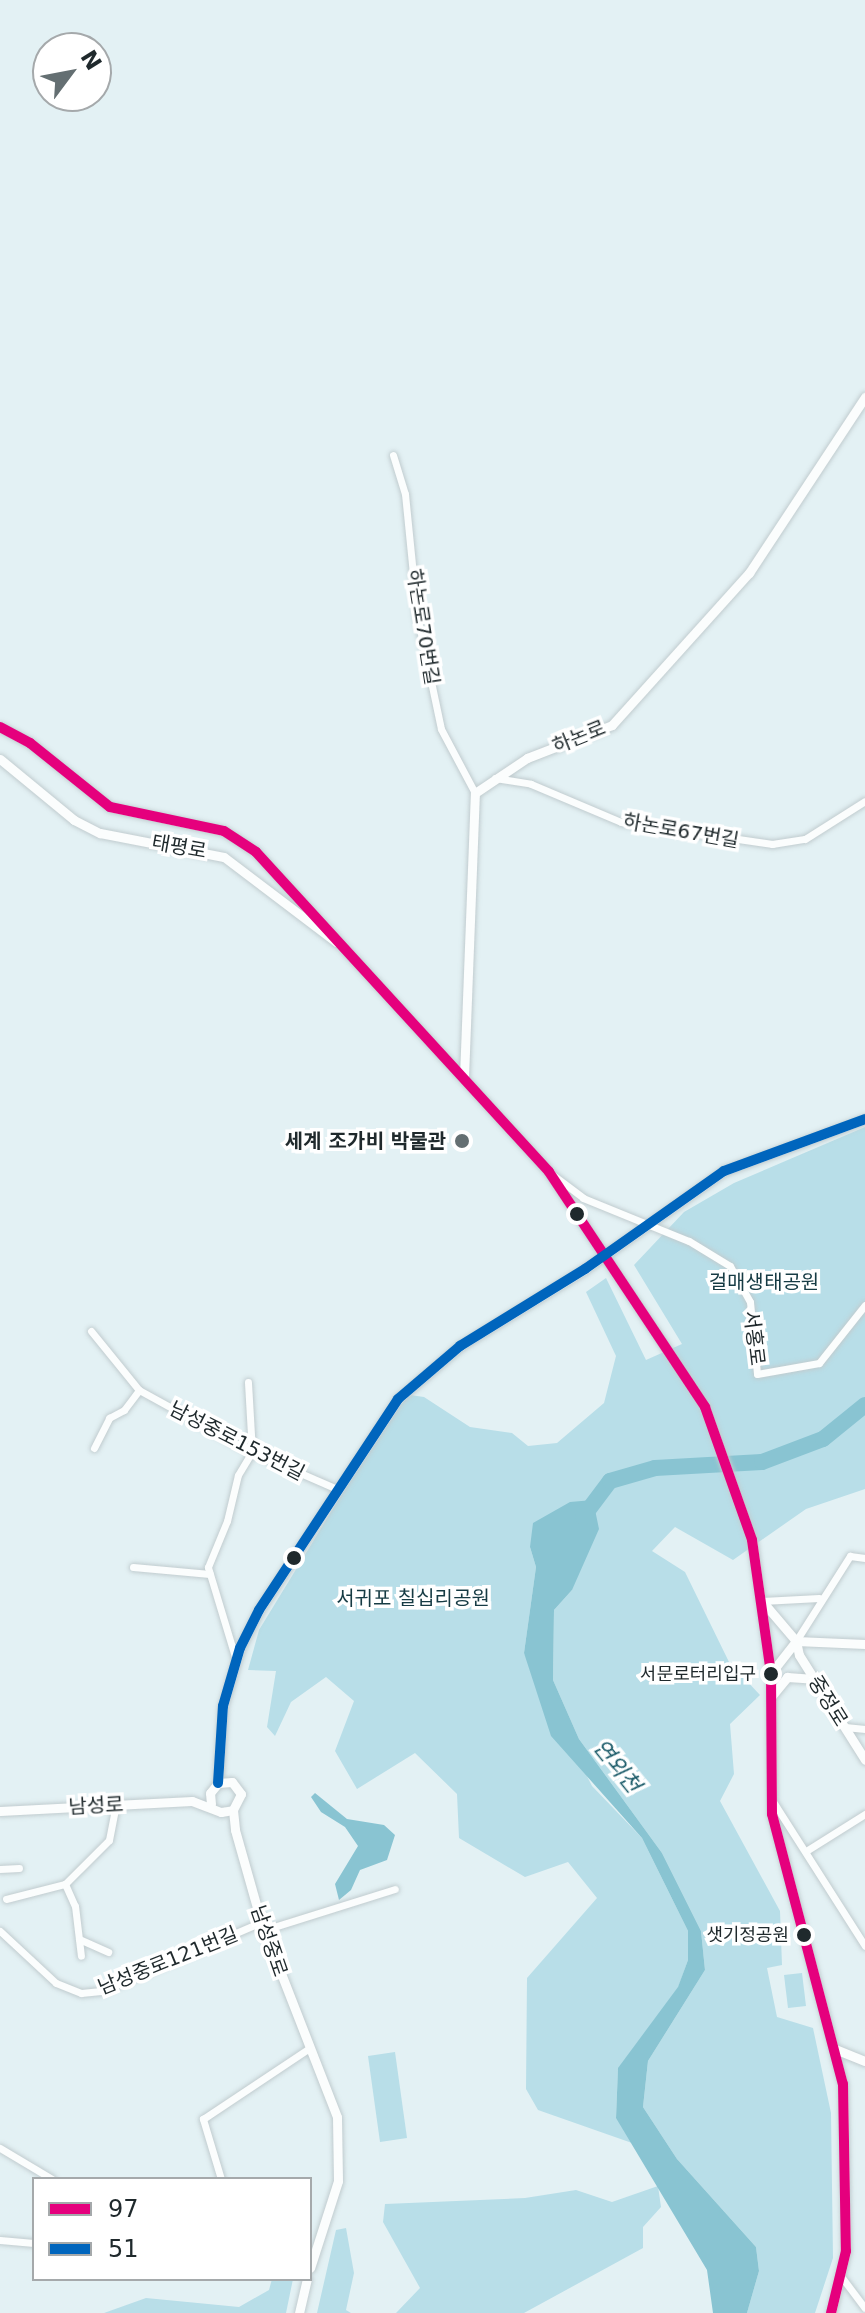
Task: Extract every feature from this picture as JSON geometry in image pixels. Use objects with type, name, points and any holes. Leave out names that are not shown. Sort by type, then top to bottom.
[{"type":"street","name":"하논로","points":[[475,793],[493,777],[527,758],[612,725],[749,573],[865,397]]},
{"type":"street","name":"하논로70번길","points":[[393,455],[405,494],[417,615],[441,729],[475,793]]},
{"type":"street","name":"태평로","points":[[0,727],[30,743],[110,807],[224,831],[243,840],[549,1172],[695,1389],[716,1434],[739,1499],[762,1601],[771,1673],[771,1798],[835,2049],[845,2107],[843,2279],[831,2313]]},
{"type":"street","name":"태평로","points":[[0,759],[74,820],[100,833],[224,857],[350,954]]},
{"type":"street","name":"하논로67번길","points":[[493,777],[531,784],[621,822],[772,844],[805,839],[865,801]]},
{"type":"street","points":[[464,1077],[475,793]]},
{"type":"street","points":[[604,1254],[724,1171],[865,1119]]},
{"type":"street","points":[[549,1172],[583,1198],[646,1224]]},
{"type":"street","name":"서홍로","points":[[646,1224],[718,1255],[740,1278],[750,1302],[757,1374],[819,1363],[865,1305]]},
{"type":"street","name":"남성중로","points":[[312,2262],[338,2181],[340,2140],[330,2094],[308,2049],[262,1926],[229,1811],[241,1794],[222,1782],[223,1706],[236,1660],[259,1610],[383,1419],[426,1371],[604,1254]]},
{"type":"street","points":[[91,1331],[139,1390],[124,1410],[109,1418],[94,1448]]},
{"type":"street","points":[[236,1660],[210,1574],[238,1475],[252,1452],[248,1382]]},
{"type":"street","name":"남성중로153번길","points":[[139,1390],[252,1452],[337,1489]]},
{"type":"street","points":[[771,1673],[796,1641],[819,1598],[850,1556],[865,1558]]},
{"type":"street","points":[[133,1567],[210,1574]]},
{"type":"street","points":[[762,1601],[819,1598]]},
{"type":"street","name":"중정로","points":[[762,1601],[796,1641],[814,1679],[865,1760]]},
{"type":"street","points":[[796,1641],[865,1644]]},
{"type":"street","points":[[771,1697],[787,1677],[814,1679]]},
{"type":"street","points":[[845,1727],[865,1729]]},
{"type":"street","name":"남성로","points":[[0,1811],[211,1799],[222,1782]]},
{"type":"street","points":[[771,1798],[865,1946]]},
{"type":"street","points":[[211,1799],[229,1811]]},
{"type":"street","points":[[6,1899],[65,1884],[109,1840],[116,1805]]},
{"type":"street","points":[[806,1851],[865,1814]]},
{"type":"street","points":[[0,1869],[19,1868]]},
{"type":"street","points":[[65,1884],[81,1956]]},
{"type":"street","name":"남성중로121번길","points":[[0,1931],[56,1983],[81,1993],[101,1991],[262,1926],[395,1889]]},
{"type":"street","points":[[79,1939],[108,1952]]},
{"type":"street","points":[[220,2177],[203,2119],[308,2049]]},
{"type":"street","points":[[835,2049],[865,2061]]},
{"type":"street","points":[[0,2148],[49,2177]]},
{"type":"street","points":[[0,2240],[32,2243]]},
{"type":"street","points":[[843,2279],[865,2308]]},
{"type":"street","points":[[299,2313],[307,2281]]},
{"type":"green space","name":"서귀포 칠십리공원","points":[[865,1127],[865,1489],[806,1509],[733,1560],[675,1527],[652,1551],[685,1572],[729,1662],[760,1695],[730,1724],[734,1774],[720,1801],[780,1911],[782,1965],[767,1968],[777,2017],[813,2028],[831,2113],[833,2258],[815,2313],[747,2313],[759,2271],[756,2247],[677,2159],[643,2107],[648,2061],[705,1970],[701,1931],[662,1853],[579,1739],[553,1680],[554,1610],[572,1590],[530,1547],[536,1567],[524,1653],[592,1786],[642,1838],[688,1931],[688,1960],[678,1988],[618,2069],[616,2117],[632,2143],[538,2110],[526,2089],[527,1978],[597,1898],[568,1862],[525,1877],[459,1838],[457,1794],[415,1753],[357,1789],[335,1751],[354,1701],[326,1677],[291,1702],[275,1736],[267,1727],[276,1671],[248,1670],[259,1630],[403,1394],[424,1397],[470,1427],[512,1433],[528,1446],[557,1443],[604,1403],[616,1356],[586,1292],[606,1278],[646,1360],[682,1344],[634,1265],[684,1212],[734,1183]]},
{"type":"green space","points":[[802,1973],[806,2006],[788,2008],[784,1975]]},
{"type":"green space","points":[[395,2052],[407,2138],[380,2142],[368,2056]]},
{"type":"green space","points":[[658,2186],[661,2207],[643,2227],[643,2248],[524,2313],[396,2313],[420,2288],[383,2222],[385,2204],[525,2198],[576,2190],[612,2202]]},
{"type":"green space","points":[[346,2228],[354,2273],[346,2310],[351,2313],[317,2313],[336,2230]]},
{"type":"green space","points":[[271,2281],[293,2281],[286,2313],[104,2313],[146,2298],[239,2307],[269,2290]]},
{"type":"shaded area","points":[[593,1500],[599,1529],[572,1590],[554,1610],[553,1680],[579,1739],[662,1853],[701,1931],[705,1970],[648,2061],[643,2107],[677,2159],[756,2247],[759,2271],[747,2313],[713,2313],[707,2270],[616,2118],[618,2068],[678,1987],[688,1960],[688,1931],[642,1838],[551,1736],[524,1653],[536,1567],[530,1547],[533,1523],[570,1502]]},
{"type":"shaded area","points":[[315,1793],[347,1819],[384,1825],[395,1835],[387,1860],[360,1870],[351,1890],[339,1900],[335,1884],[358,1846],[345,1827],[321,1812],[311,1797]]},
{"type":"waterway","name":"연외천","points":[[583,1517],[610,1481],[655,1468],[762,1462],[823,1439],[865,1405]]},
{"type":"transit line","name":"97","points":[[0,727],[30,743],[110,807],[224,831],[256,852],[549,1172],[705,1407],[752,1540],[771,1673],[772,1814],[843,2084],[846,2251],[831,2313]]},
{"type":"transit line","name":"51","points":[[218,1783],[223,1706],[240,1648],[259,1610],[398,1399],[460,1346],[585,1269],[724,1171],[865,1119]]},
{"type":"place","name":"세계 조가비 박물관","points":[[462,1141]]},
{"type":"place","name":"서문로터리입구","points":[[771,1674]]},
{"type":"place","name":"샛기정공원","points":[[804,1935]]},
{"type":"park label","name":"걸매생태공원","points":[[764,1282]]}]
